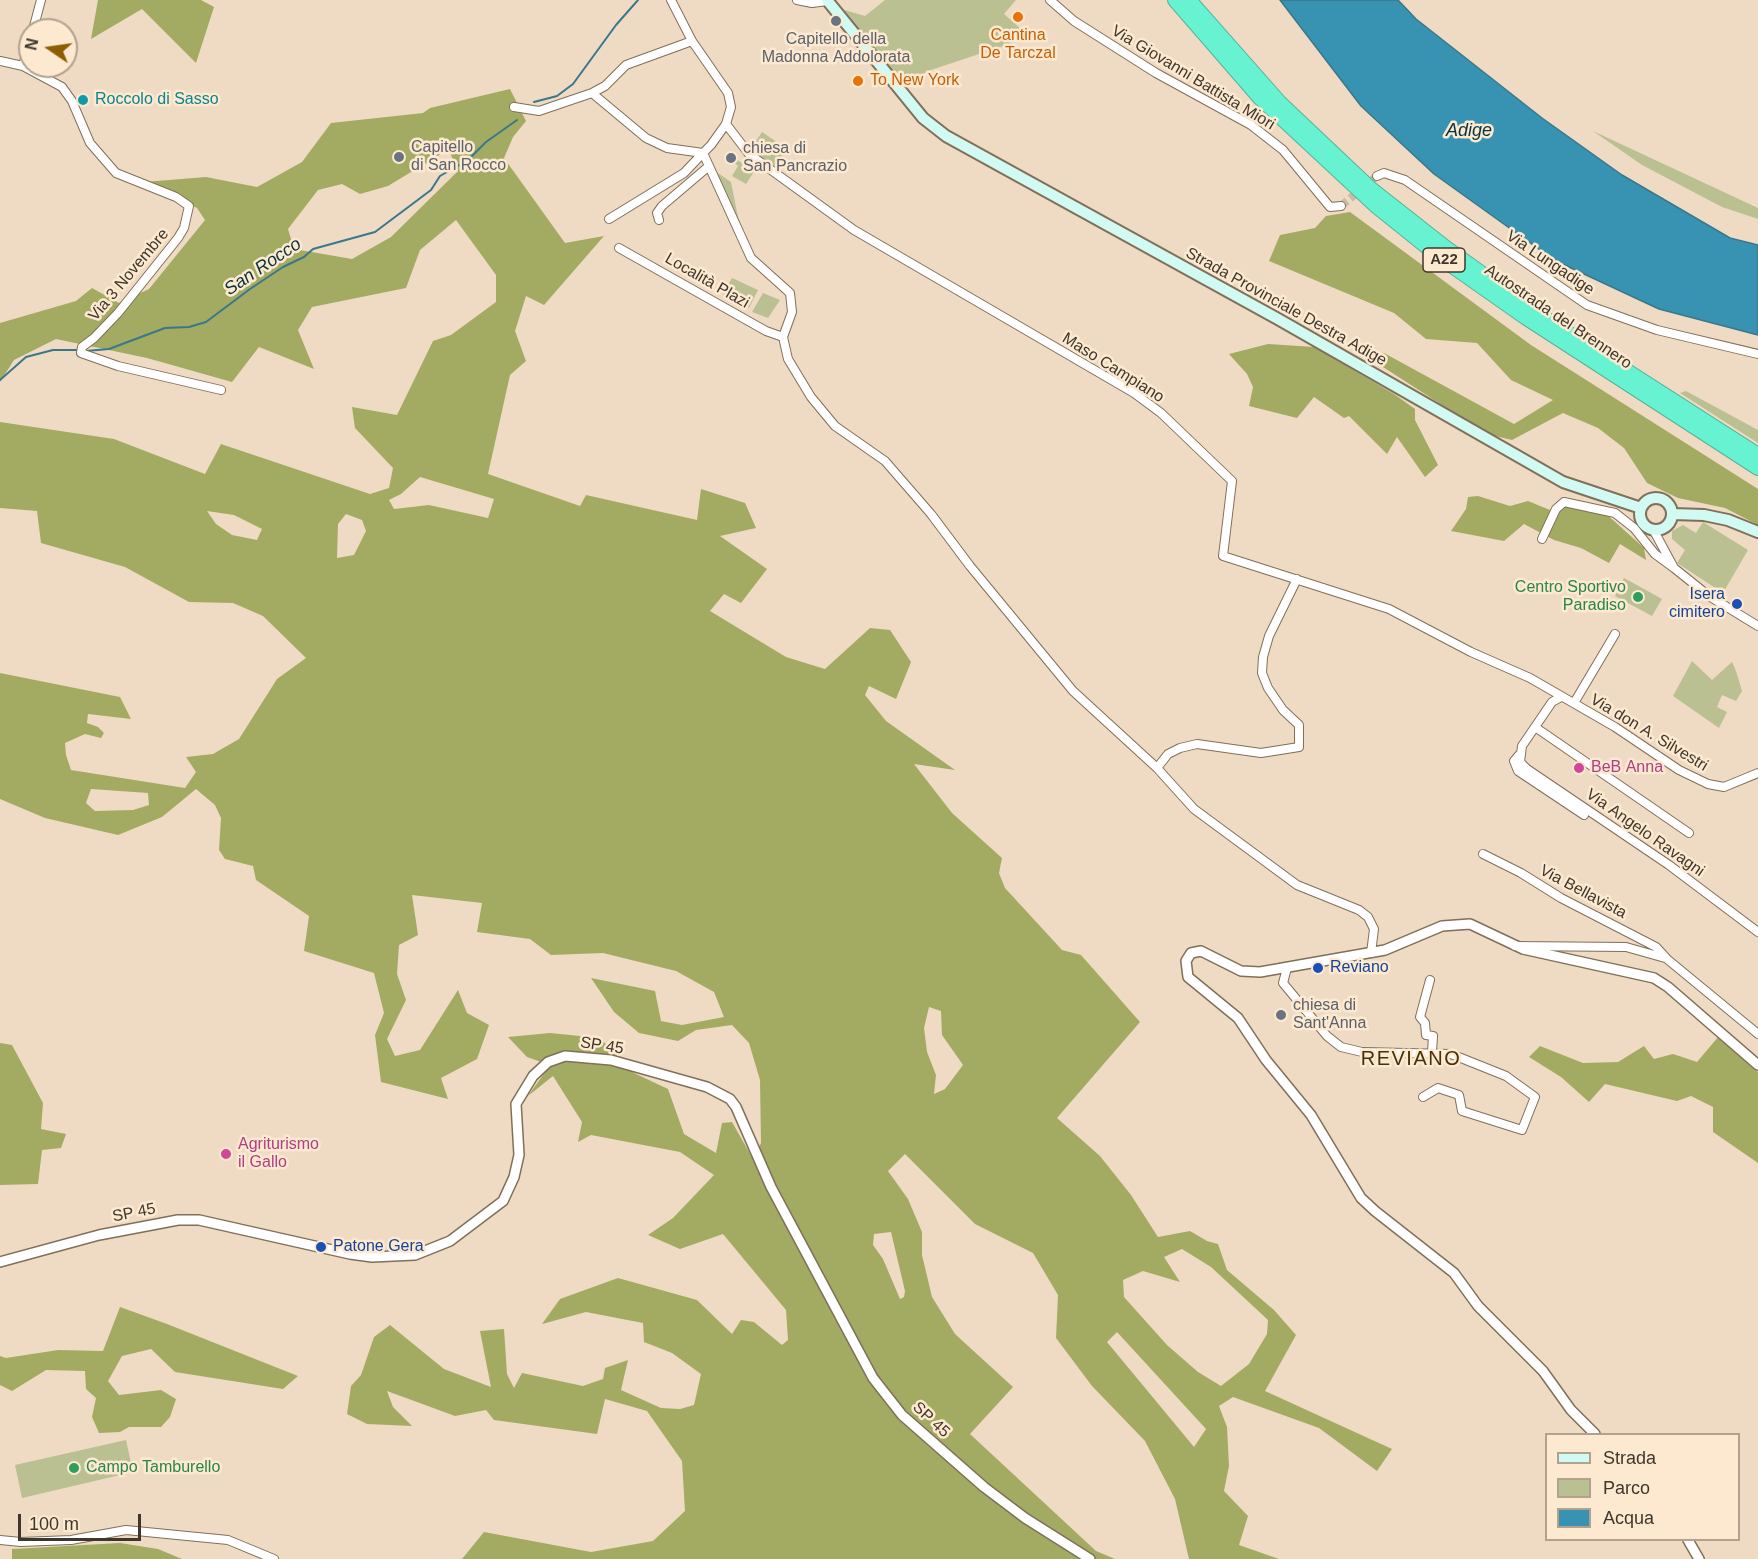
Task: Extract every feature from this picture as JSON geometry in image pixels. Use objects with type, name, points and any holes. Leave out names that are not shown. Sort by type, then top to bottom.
[{"type":"highway","name":"Autostrada del Brennero","points":[[1175,0],[1260,98],[1375,205],[1441,258],[1525,317],[1758,468]]},
{"type":"highway","name":"Autostrada del Brennero","points":[[1189,0],[1279,102],[1371,189],[1446,248],[1538,314],[1758,455]]},
{"type":"main road","name":"Strada Provinciale Destra Adige","points":[[827,0],[923,118],[946,136],[1298,330],[1563,482],[1641,508]]},
{"type":"main road","points":[[1649,499],[1662,499],[1668,502],[1673,514],[1670,523],[1663,529],[1654,531],[1642,523],[1641,508],[1649,499]]},
{"type":"main road","points":[[1673,514],[1704,515],[1728,520],[1758,532]]},
{"type":"street","points":[[36,18],[41,0]]},
{"type":"street","points":[[609,219],[684,173],[726,124],[731,107],[728,93],[692,41],[671,0]]},
{"type":"street","points":[[796,0],[812,3],[827,0]]},
{"type":"street","name":"Via Giovanni Battista Miori","points":[[1050,0],[1074,21],[1156,73],[1251,125],[1283,150],[1330,207],[1341,206]]},
{"type":"street","points":[[514,107],[539,111],[592,93],[605,86],[626,65],[692,41]]},
{"type":"street","name":"Via 3 Novembre","points":[[0,61],[18,65]]},
{"type":"street","name":"Via 3 Novembre","points":[[46,78],[67,93],[90,143],[116,173],[177,197],[189,206],[184,228],[178,238],[118,313],[94,339],[81,349],[81,354],[117,366],[221,390]]},
{"type":"street","points":[[592,93],[646,138],[667,148],[703,153]]},
{"type":"street","name":"Maso Campiano","points":[[726,124],[749,154],[854,230],[1134,393],[1161,413],[1232,481],[1223,556],[1389,609],[1471,652],[1530,678],[1561,697]]},
{"type":"street","points":[[703,153],[751,258],[790,293],[792,312],[783,338],[794,369],[811,397],[835,426],[885,462],[931,514],[970,566],[1073,691],[1157,768],[1194,809],[1297,885],[1359,910],[1368,917],[1374,930],[1371,953]]},
{"type":"street","points":[[659,220],[657,213],[662,206],[709,166]]},
{"type":"street","name":"Via Lungadige","points":[[1377,176],[1384,173],[1405,180],[1587,306],[1657,330],[1758,354]]},
{"type":"street","name":"Località Plazi","points":[[619,248],[766,331],[783,338]]},
{"type":"street","points":[[1542,539],[1556,509],[1564,502],[1615,513],[1634,528],[1655,554],[1709,596],[1758,626]]},
{"type":"street","points":[[1654,531],[1674,568]]},
{"type":"street","points":[[1157,768],[1168,754],[1197,744],[1261,753],[1299,747],[1299,725],[1283,711],[1268,688],[1262,673],[1263,657],[1269,636],[1297,579]]},
{"type":"street","points":[[1574,704],[1615,634]]},
{"type":"street","points":[[1519,755],[1534,727],[1552,702],[1561,697]]},
{"type":"street","name":"Via don A. Silvestri","points":[[1561,697],[1679,770],[1708,784],[1724,787],[1758,773]]},
{"type":"street","points":[[1534,727],[1689,833]]},
{"type":"street","name":"Via Angelo Ravagni","points":[[1519,755],[1514,761],[1518,771],[1584,815]]},
{"type":"street","name":"Via Angelo Ravagni","points":[[1519,755],[1520,762],[1527,769],[1669,865],[1758,932]]},
{"type":"street","name":"Via Bellavista","points":[[1483,854],[1521,873],[1561,898],[1656,947],[1667,959],[1758,1034]]},
{"type":"street","points":[[1593,1433],[1570,1410],[1543,1371],[1478,1306],[1454,1273],[1361,1198],[1311,1114],[1266,1060],[1238,1018],[1192,982],[1184,967],[1191,953],[1201,951],[1241,971],[1260,972],[1287,968],[1385,950],[1442,926],[1470,924],[1515,946],[1586,965],[1654,978],[1668,987],[1758,1065]]},
{"type":"street","name":"Via Bellavista","points":[[1515,946],[1626,947],[1667,959]]},
{"type":"street","points":[[1287,968],[1283,983],[1327,1036],[1341,1047],[1362,1052],[1451,1054],[1469,1059],[1506,1076],[1535,1097],[1522,1130],[1462,1111],[1459,1095],[1438,1088],[1423,1097]]},
{"type":"street","points":[[1430,980],[1420,1017],[1425,1023],[1426,1035],[1433,1036],[1432,1052]]},
{"type":"street","name":"SP 45","points":[[0,1262],[99,1235],[178,1220],[199,1220],[289,1238],[350,1254],[372,1257],[416,1255],[450,1241],[503,1201],[514,1177],[519,1155],[516,1104],[533,1076],[548,1062],[565,1056],[611,1060],[707,1087],[730,1099],[736,1107],[771,1187],[873,1378],[902,1415],[984,1487],[1025,1518],[1090,1559]]},
{"type":"street","points":[[0,1540],[21,1542],[71,1540],[126,1530],[228,1540],[274,1559]]},
{"type":"street","points":[[1689,1541],[1699,1559]]},
{"type":"green space","points":[[98,0],[201,0],[214,7],[196,63],[142,9],[91,39]]},
{"type":"green space","points":[[885,0],[1016,0],[1004,14],[1030,37],[928,71],[905,87],[843,17],[841,9],[865,16]]},
{"type":"green space","points":[[510,89],[526,121],[513,137],[504,158],[565,243],[604,236],[544,305],[526,296],[515,331],[526,361],[510,375],[488,474],[580,506],[586,495],[697,520],[701,489],[745,503],[756,528],[720,536],[767,569],[741,603],[724,594],[710,611],[786,657],[825,669],[870,628],[890,630],[911,662],[896,699],[869,686],[865,695],[886,721],[955,770],[914,764],[952,813],[1002,858],[999,873],[1005,888],[1062,950],[1081,955],[1140,1022],[1057,1118],[1100,1156],[1131,1195],[1158,1237],[1190,1231],[1207,1241],[1218,1244],[1227,1270],[1274,1310],[1296,1335],[1265,1391],[1392,1449],[1377,1471],[1319,1428],[1233,1397],[1219,1406],[1227,1427],[1229,1466],[1224,1491],[1248,1516],[1239,1545],[1279,1559],[1189,1559],[1175,1499],[1145,1441],[1092,1386],[1056,1338],[1058,1295],[1033,1253],[975,1224],[905,1154],[888,1171],[908,1199],[922,1232],[922,1255],[932,1297],[955,1334],[1013,1387],[970,1434],[1096,1551],[1115,1559],[462,1559],[484,1532],[591,1552],[653,1541],[685,1511],[682,1461],[647,1411],[605,1399],[597,1434],[494,1420],[486,1410],[455,1416],[387,1391],[393,1407],[412,1426],[367,1424],[347,1414],[351,1386],[361,1375],[374,1337],[390,1325],[444,1369],[491,1387],[480,1331],[504,1329],[507,1374],[514,1388],[522,1373],[583,1386],[603,1379],[605,1368],[628,1360],[621,1390],[661,1408],[680,1409],[694,1405],[701,1374],[672,1353],[644,1342],[643,1323],[586,1312],[542,1324],[560,1299],[618,1278],[697,1300],[732,1334],[741,1320],[754,1322],[782,1345],[788,1340],[786,1310],[723,1234],[680,1249],[648,1235],[673,1218],[714,1175],[680,1152],[591,1135],[578,1142],[582,1122],[553,1076],[528,1096],[550,1065],[527,1057],[508,1037],[550,1033],[600,1038],[634,1073],[668,1089],[684,1134],[716,1153],[722,1123],[732,1122],[753,1159],[761,1143],[760,1080],[749,1043],[732,1025],[696,1030],[678,1041],[639,1033],[614,1012],[591,978],[655,991],[661,1021],[682,1025],[724,1017],[714,992],[676,971],[603,953],[551,955],[530,939],[477,932],[482,903],[412,895],[418,935],[399,945],[397,974],[406,1000],[387,1039],[395,1056],[420,1050],[458,990],[467,1013],[489,1025],[477,1059],[441,1078],[448,1099],[381,1082],[375,1035],[384,1013],[374,973],[304,951],[309,916],[256,880],[253,866],[225,859],[219,850],[221,818],[215,805],[196,789],[162,817],[118,835],[45,818],[0,799],[0,673],[120,697],[131,719],[88,714],[87,723],[98,727],[104,733],[101,738],[85,734],[65,743],[71,770],[185,788],[196,772],[186,757],[213,754],[239,739],[277,679],[306,658],[263,616],[233,603],[189,602],[125,567],[41,543],[37,511],[0,508],[0,422],[114,439],[205,474],[221,444],[370,494],[389,488],[393,468],[355,428],[352,407],[397,415],[433,341],[451,335],[496,302],[496,275],[456,220],[420,250],[406,288],[312,307],[298,330],[314,369],[259,347],[232,382],[147,358],[56,339],[14,360],[0,382],[0,323],[76,301],[92,288],[119,303],[149,289],[205,220],[197,208],[144,182],[206,177],[257,187],[302,162],[331,123],[423,113],[430,108]],"holes":[[[449,149],[457,172],[391,237],[352,259],[294,249],[288,229],[318,190],[342,184],[360,194],[388,186]],[[420,477],[494,499],[488,518],[429,505],[394,509],[389,500],[401,494]],[[207,511],[234,515],[262,529],[257,540],[232,535],[216,524]],[[346,514],[362,520],[366,531],[354,555],[337,558],[338,524]],[[91,789],[148,793],[149,805],[133,810],[95,811],[86,803]],[[929,1007],[941,1011],[942,1035],[963,1065],[945,1089],[934,1094],[936,1075],[927,1052],[924,1028]],[[891,1232],[905,1291],[904,1297],[900,1299],[883,1259],[873,1245],[874,1234]],[[1182,1249],[1211,1267],[1268,1320],[1267,1334],[1249,1364],[1221,1386],[1198,1372],[1167,1345],[1124,1297],[1123,1280],[1143,1271],[1180,1282],[1164,1257]],[[1117,1332],[1206,1429],[1194,1447],[1107,1342]]]},
{"type":"green space","points":[[1593,131],[1758,208],[1758,219],[1722,207],[1642,165]]},
{"type":"green space","points":[[762,132],[787,149],[774,167],[750,150]]},
{"type":"green space","points":[[737,160],[755,170],[746,184],[732,176],[738,166],[735,163]]},
{"type":"green space","points":[[715,171],[731,182],[740,227]]},
{"type":"green space","points":[[1350,212],[1531,345],[1758,489],[1758,525],[1725,508],[1678,498],[1647,483],[1624,448],[1598,428],[1563,413],[1512,440],[1487,434],[1383,367],[1371,356],[1384,353],[1514,424],[1553,400],[1511,380],[1477,343],[1426,339],[1394,313],[1269,261],[1280,235],[1315,228],[1326,216]]},
{"type":"green space","points":[[732,278],[758,290],[749,308],[723,294]]},
{"type":"green space","points":[[763,293],[780,300],[768,318],[752,312]]},
{"type":"green space","points":[[1268,344],[1314,347],[1394,394],[1415,409],[1415,420],[1438,465],[1425,477],[1397,437],[1387,454],[1349,416],[1344,418],[1314,397],[1297,418],[1249,406],[1253,387],[1247,374],[1229,354]]},
{"type":"green space","points":[[1686,391],[1758,430],[1758,443],[1680,393]]},
{"type":"green space","points":[[1478,496],[1510,506],[1528,501],[1550,510],[1565,499],[1603,511],[1644,548],[1646,560],[1620,544],[1609,563],[1581,548],[1554,540],[1524,524],[1504,541],[1451,531],[1466,509],[1468,497]]},
{"type":"green space","points":[[1703,522],[1748,550],[1723,593],[1677,563],[1685,550],[1672,539],[1672,531],[1683,525],[1696,533]]},
{"type":"green space","name":"Centro Sportivo Paradiso","points":[[1624,578],[1662,599],[1652,616],[1615,596]]},
{"type":"green space","points":[[1692,661],[1712,680],[1732,662],[1736,671],[1742,691],[1736,701],[1722,695],[1717,707],[1727,712],[1719,728],[1673,696]]},
{"type":"green space","points":[[1719,1036],[1758,1072],[1758,1163],[1713,1132],[1713,1107],[1691,1096],[1677,1101],[1605,1084],[1589,1102],[1561,1077],[1529,1057],[1540,1046],[1583,1063],[1618,1062],[1644,1046],[1654,1059],[1673,1054],[1697,1062]]},
{"type":"green space","points":[[0,1043],[12,1045],[43,1103],[41,1129],[66,1134],[61,1148],[42,1150],[38,1184],[0,1185]]},
{"type":"green space","points":[[120,1307],[298,1376],[283,1389],[175,1372],[151,1349],[122,1356],[108,1381],[119,1395],[161,1390],[176,1399],[170,1417],[161,1427],[129,1427],[120,1432],[99,1433],[92,1417],[96,1398],[86,1389],[85,1371],[46,1370],[12,1391],[0,1385],[0,1356],[6,1358],[58,1350],[103,1351]]},
{"type":"green space","name":"Campo Tamburello","points":[[126,1440],[133,1472],[22,1498],[15,1465]]},
{"type":"green space","points":[[120,1543],[158,1549],[182,1559],[12,1559],[12,1549]]},
{"type":"water","name":"Adige","points":[[1280,0],[1398,0],[1416,19],[1542,118],[1622,175],[1730,238],[1758,245],[1758,335],[1659,309],[1554,260],[1434,174],[1361,106]]},
{"type":"waterway","name":"San Rocco","points":[[534,102],[557,96],[573,84],[616,25],[638,0]]},
{"type":"waterway","name":"San Rocco","points":[[86,351],[109,349],[165,328],[189,327],[206,322],[250,289],[283,267],[304,257],[313,249],[375,232],[431,190],[440,176],[468,160],[486,142],[517,120]]},
{"type":"waterway","name":"San Rocco","points":[[0,380],[26,357],[53,350],[80,350]]},
{"type":"tunnel","points":[[1341,206],[1377,176]]},
{"type":"place","name":"Cantina De Tarczal","points":[[1018,17]]},
{"type":"place","name":"Capitello della Madonna Addolorata","points":[[836,21]]},
{"type":"place","name":"To New York","points":[[858,81]]},
{"type":"place","name":"Roccolo di Sasso","points":[[83,100]]},
{"type":"place","name":"Capitello di San Rocco","points":[[399,157]]},
{"type":"place","name":"chiesa di San Pancrazio","points":[[731,158]]},
{"type":"place","name":"Centro Sportivo Paradiso","points":[[1638,597]]},
{"type":"place","name":"Isera cimitero","points":[[1737,604]]},
{"type":"place","name":"BeB Anna","points":[[1579,768]]},
{"type":"place","name":"Reviano","points":[[1318,968]]},
{"type":"place","name":"chiesa di Sant'Anna","points":[[1281,1015]]},
{"type":"place","name":"Agriturismo il Gallo","points":[[226,1154]]},
{"type":"place","name":"Patone Gera","points":[[321,1247]]},
{"type":"place","name":"Campo Tamburello","points":[[74,1468]]},
{"type":"district","name":"REVIANO","points":[[1411,1059]]}]
